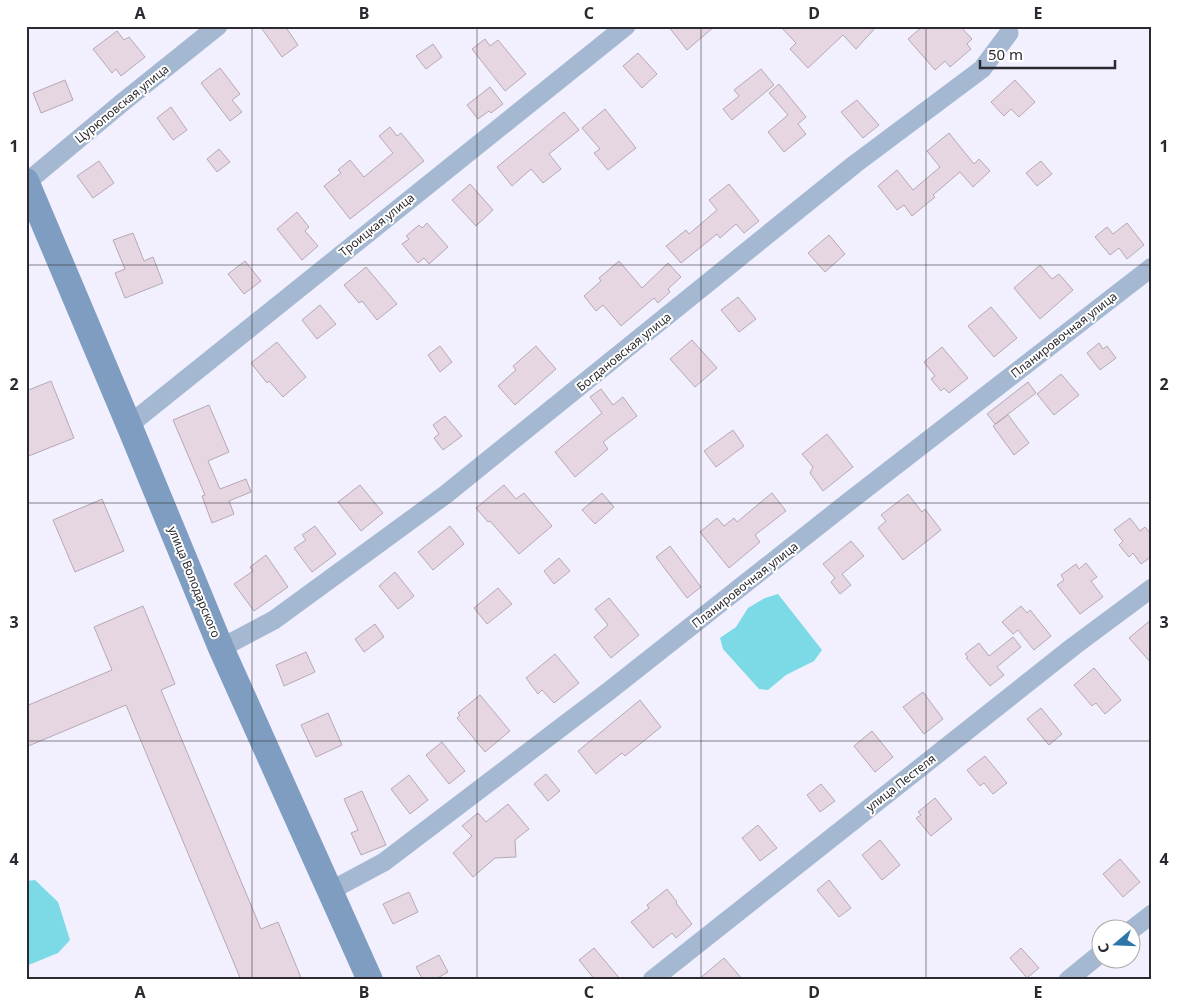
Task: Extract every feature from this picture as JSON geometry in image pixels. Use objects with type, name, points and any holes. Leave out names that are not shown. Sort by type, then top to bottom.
[{"type":"main road","name":"улица Володарского","points":[[27,182],[130,425],[221,648],[370,980]]},
{"type":"street","name":"Цурюповская улица","points":[[27,182],[218,26]]},
{"type":"street","name":"Троицкая улица","points":[[130,425],[626,26]]},
{"type":"street","name":"Богдановская улица","points":[[221,648],[274,620],[445,495],[856,164],[982,70],[1009,33]]},
{"type":"street","name":"Планировочная улица","points":[[330,891],[384,862],[416,839],[609,691],[851,500],[1152,267]]},
{"type":"street","name":"улица Пестеля","points":[[652,980],[1074,646],[1152,588]]},
{"type":"street","points":[[1140,923],[1152,914]]},
{"type":"street","points":[[1068,980],[1090,962]]},
{"type":"water","points":[[778,594],[822,650],[814,661],[786,675],[768,690],[759,689],[723,649],[720,638],[736,627],[748,608],[765,598]]},
{"type":"water","points":[[35,880],[58,902],[70,940],[58,953],[26,966],[26,881]]},
{"type":"building","points":[[260,26],[285,26],[298,45],[282,57]]},
{"type":"building","points":[[668,26],[715,26],[687,50]]},
{"type":"building","points":[[780,26],[877,26],[856,49],[843,35],[808,68],[790,49],[796,43]]},
{"type":"building","points":[[923,26],[960,26],[972,39],[967,44],[971,49],[950,67],[945,61],[935,70],[908,39]]},
{"type":"building","points":[[117,31],[124,40],[129,37],[145,57],[121,76],[116,69],[112,73],[93,49]]},
{"type":"building","points":[[485,39],[490,46],[498,40],[526,74],[505,91],[472,49]]},
{"type":"building","points":[[433,44],[442,57],[426,69],[416,56]]},
{"type":"building","points":[[638,53],[657,74],[642,88],[623,66]]},
{"type":"building","points":[[220,68],[240,94],[232,100],[242,112],[230,121],[201,83]]},
{"type":"building","points":[[761,69],[774,85],[732,120],[723,109],[739,96],[734,90]]},
{"type":"building","points":[[65,80],[73,100],[41,113],[33,93]]},
{"type":"building","points":[[1015,80],[1035,102],[1019,117],[1011,109],[1004,116],[991,102]]},
{"type":"building","points":[[779,84],[806,117],[798,124],[806,134],[784,152],[768,132],[788,115],[769,93]]},
{"type":"building","points":[[490,87],[503,104],[491,113],[489,111],[478,119],[467,105]]},
{"type":"building","points":[[857,100],[879,125],[863,138],[841,112]]},
{"type":"building","points":[[171,107],[187,130],[173,140],[157,118]]},
{"type":"building","points":[[605,109],[636,148],[608,170],[594,153],[600,149],[582,128]]},
{"type":"building","points":[[564,112],[579,130],[549,154],[561,169],[543,183],[531,169],[512,186],[497,167]]},
{"type":"building","points":[[390,127],[397,136],[401,133],[424,161],[350,219],[324,186],[341,173],[338,170],[350,160],[364,177],[393,153],[379,136]]},
{"type":"building","points":[[949,133],[974,164],[979,159],[990,171],[973,187],[960,172],[933,195],[935,197],[912,216],[904,205],[897,210],[878,186],[897,170],[913,190],[940,167],[927,151]]},
{"type":"building","points":[[219,149],[230,162],[217,172],[207,159]]},
{"type":"building","points":[[99,161],[114,183],[93,198],[77,176]]},
{"type":"building","points":[[1041,161],[1052,174],[1037,186],[1026,173]]},
{"type":"building","points":[[470,184],[493,210],[476,226],[452,200]]},
{"type":"building","points":[[729,184],[759,221],[744,233],[736,224],[720,238],[717,234],[681,263],[666,246],[686,230],[689,234],[717,210],[709,200]]},
{"type":"building","points":[[297,212],[309,227],[305,231],[318,246],[302,260],[277,229]]},
{"type":"building","points":[[427,223],[448,247],[429,264],[424,258],[418,263],[402,244],[409,239],[406,236],[419,225],[422,228]]},
{"type":"building","points":[[1127,223],[1144,245],[1127,259],[1119,248],[1110,255],[1095,237],[1107,227],[1113,234]]},
{"type":"building","points":[[133,233],[144,261],[153,257],[163,283],[125,298],[115,273],[125,269],[113,240]]},
{"type":"building","points":[[829,235],[845,254],[825,272],[808,253]]},
{"type":"building","points":[[245,261],[261,281],[244,294],[228,274]]},
{"type":"building","points":[[619,261],[642,288],[668,263],[681,277],[668,289],[670,292],[658,303],[654,298],[621,326],[603,305],[596,311],[584,296],[601,281],[599,278]]},
{"type":"building","points":[[1040,265],[1052,279],[1059,274],[1073,290],[1040,319],[1014,288]]},
{"type":"building","points":[[366,267],[397,304],[377,320],[362,301],[359,303],[344,285]]},
{"type":"building","points":[[738,297],[756,319],[739,332],[721,310]]},
{"type":"building","points":[[320,305],[336,324],[317,339],[302,320]]},
{"type":"building","points":[[991,307],[1017,338],[994,357],[968,326]]},
{"type":"building","points":[[692,340],[717,368],[695,387],[670,359]]},
{"type":"building","points":[[277,342],[306,377],[283,397],[269,381],[267,383],[251,363]]},
{"type":"building","points":[[1099,343],[1103,349],[1107,346],[1116,358],[1100,370],[1087,353]]},
{"type":"building","points":[[440,346],[452,362],[440,372],[428,355]]},
{"type":"building","points":[[536,346],[556,369],[515,405],[498,386],[516,370],[513,366]]},
{"type":"building","points":[[942,347],[968,378],[949,393],[944,388],[941,391],[931,379],[935,376],[924,362]]},
{"type":"building","points":[[1061,374],[1079,395],[1054,415],[1037,394]]},
{"type":"building","points":[[51,381],[74,438],[26,457],[26,391]]},
{"type":"building","points":[[1028,382],[1036,393],[995,424],[987,414]]},
{"type":"building","points":[[601,389],[613,405],[623,397],[637,416],[603,442],[608,449],[575,477],[555,452],[602,413],[590,397]]},
{"type":"building","points":[[209,405],[229,452],[208,461],[220,489],[246,479],[251,492],[229,501],[234,514],[212,523],[202,496],[205,495],[173,420]]},
{"type":"building","points":[[1008,415],[1029,443],[1014,455],[993,426]]},
{"type":"building","points":[[445,416],[462,436],[443,450],[434,438],[439,434],[433,425]]},
{"type":"building","points":[[733,430],[744,446],[716,467],[704,451]]},
{"type":"building","points":[[827,434],[853,467],[823,491],[810,473],[813,467],[802,454]]},
{"type":"building","points":[[360,485],[383,513],[361,531],[338,502]]},
{"type":"building","points":[[504,485],[516,499],[524,493],[552,526],[519,554],[476,508]]},
{"type":"building","points":[[602,493],[614,507],[595,524],[582,510]]},
{"type":"building","points":[[772,493],[786,511],[755,535],[760,542],[729,568],[700,532],[717,518],[724,526],[734,518],[737,522]]},
{"type":"building","points":[[908,494],[922,512],[925,509],[941,530],[903,560],[878,528],[886,521],[881,515]]},
{"type":"building","points":[[102,499],[124,551],[75,572],[53,520]]},
{"type":"building","points":[[1130,518],[1140,531],[1145,527],[1152,535],[1152,556],[1141,564],[1133,553],[1129,557],[1119,545],[1123,541],[1114,530]]},
{"type":"building","points":[[315,526],[336,554],[312,572],[294,548],[306,540],[302,535]]},
{"type":"building","points":[[450,526],[464,544],[433,570],[418,552]]},
{"type":"building","points":[[851,541],[864,556],[842,574],[851,585],[840,594],[831,582],[835,578],[823,564]]},
{"type":"building","points":[[670,546],[701,587],[687,598],[656,557]]},
{"type":"building","points":[[266,555],[288,587],[254,611],[234,584],[253,571],[250,567]]},
{"type":"building","points":[[559,558],[570,571],[554,584],[544,571]]},
{"type":"building","points":[[1086,563],[1097,577],[1091,581],[1103,597],[1080,614],[1057,585],[1064,580],[1061,575],[1076,564],[1079,569]]},
{"type":"building","points":[[395,572],[414,596],[398,609],[379,586]]},
{"type":"building","points":[[498,588],[512,604],[487,624],[474,608]]},
{"type":"building","points":[[609,598],[639,635],[611,658],[594,637],[608,625],[595,609]]},
{"type":"building","points":[[143,606],[175,684],[161,690],[261,929],[278,922],[302,980],[241,980],[126,705],[26,747],[26,706],[112,670],[94,627]]},
{"type":"building","points":[[1021,606],[1027,613],[1030,610],[1051,636],[1034,650],[1018,630],[1013,634],[1002,622]]},
{"type":"building","points":[[1152,619],[1152,664],[1129,638]]},
{"type":"building","points":[[375,624],[384,637],[364,652],[355,639]]},
{"type":"building","points":[[1013,637],[1021,647],[997,667],[1004,675],[990,686],[966,658],[968,657],[965,654],[979,643],[989,656]]},
{"type":"building","points":[[306,652],[315,672],[284,686],[276,665]]},
{"type":"building","points":[[555,654],[579,683],[554,703],[542,690],[538,694],[526,678]]},
{"type":"building","points":[[1094,668],[1121,700],[1105,714],[1096,703],[1092,706],[1074,685]]},
{"type":"building","points":[[923,692],[943,719],[924,734],[903,707]]},
{"type":"building","points":[[480,695],[510,731],[485,752],[457,718],[460,715],[458,713]]},
{"type":"building","points":[[640,700],[661,727],[625,756],[622,753],[596,774],[578,751]]},
{"type":"building","points":[[1041,708],[1062,734],[1049,745],[1027,719]]},
{"type":"building","points":[[328,713],[342,745],[316,757],[301,725]]},
{"type":"building","points":[[872,731],[893,757],[875,772],[854,746]]},
{"type":"building","points":[[442,742],[465,771],[449,784],[426,755]]},
{"type":"building","points":[[985,756],[1007,783],[993,794],[984,783],[980,786],[967,770]]},
{"type":"building","points":[[546,774],[560,791],[548,801],[534,784]]},
{"type":"building","points":[[409,775],[428,800],[410,814],[391,789]]},
{"type":"building","points":[[821,784],[835,801],[820,812],[807,795]]},
{"type":"building","points":[[362,791],[386,845],[361,855],[351,833],[358,830],[344,799]]},
{"type":"building","points":[[935,798],[952,819],[931,836],[916,818],[921,815],[918,812]]},
{"type":"building","points":[[508,804],[529,829],[515,840],[516,857],[495,858],[473,877],[453,853],[472,836],[462,826],[478,813],[486,822]]},
{"type":"building","points":[[758,825],[777,848],[760,861],[742,838]]},
{"type":"building","points":[[880,840],[900,865],[882,880],[862,855]]},
{"type":"building","points":[[1120,859],[1140,882],[1123,897],[1103,874]]},
{"type":"building","points":[[829,880],[851,908],[839,917],[817,890]]},
{"type":"building","points":[[667,889],[692,924],[676,938],[672,933],[653,948],[631,922],[649,908],[647,905]]},
{"type":"building","points":[[409,892],[418,912],[393,924],[383,904]]},
{"type":"building","points":[[594,948],[621,980],[595,980],[579,960]]},
{"type":"building","points":[[1021,948],[1039,968],[1027,978],[1010,958]]},
{"type":"building","points":[[439,955],[448,972],[434,980],[423,980],[416,967]]},
{"type":"building","points":[[724,958],[743,980],[698,980]]}]
